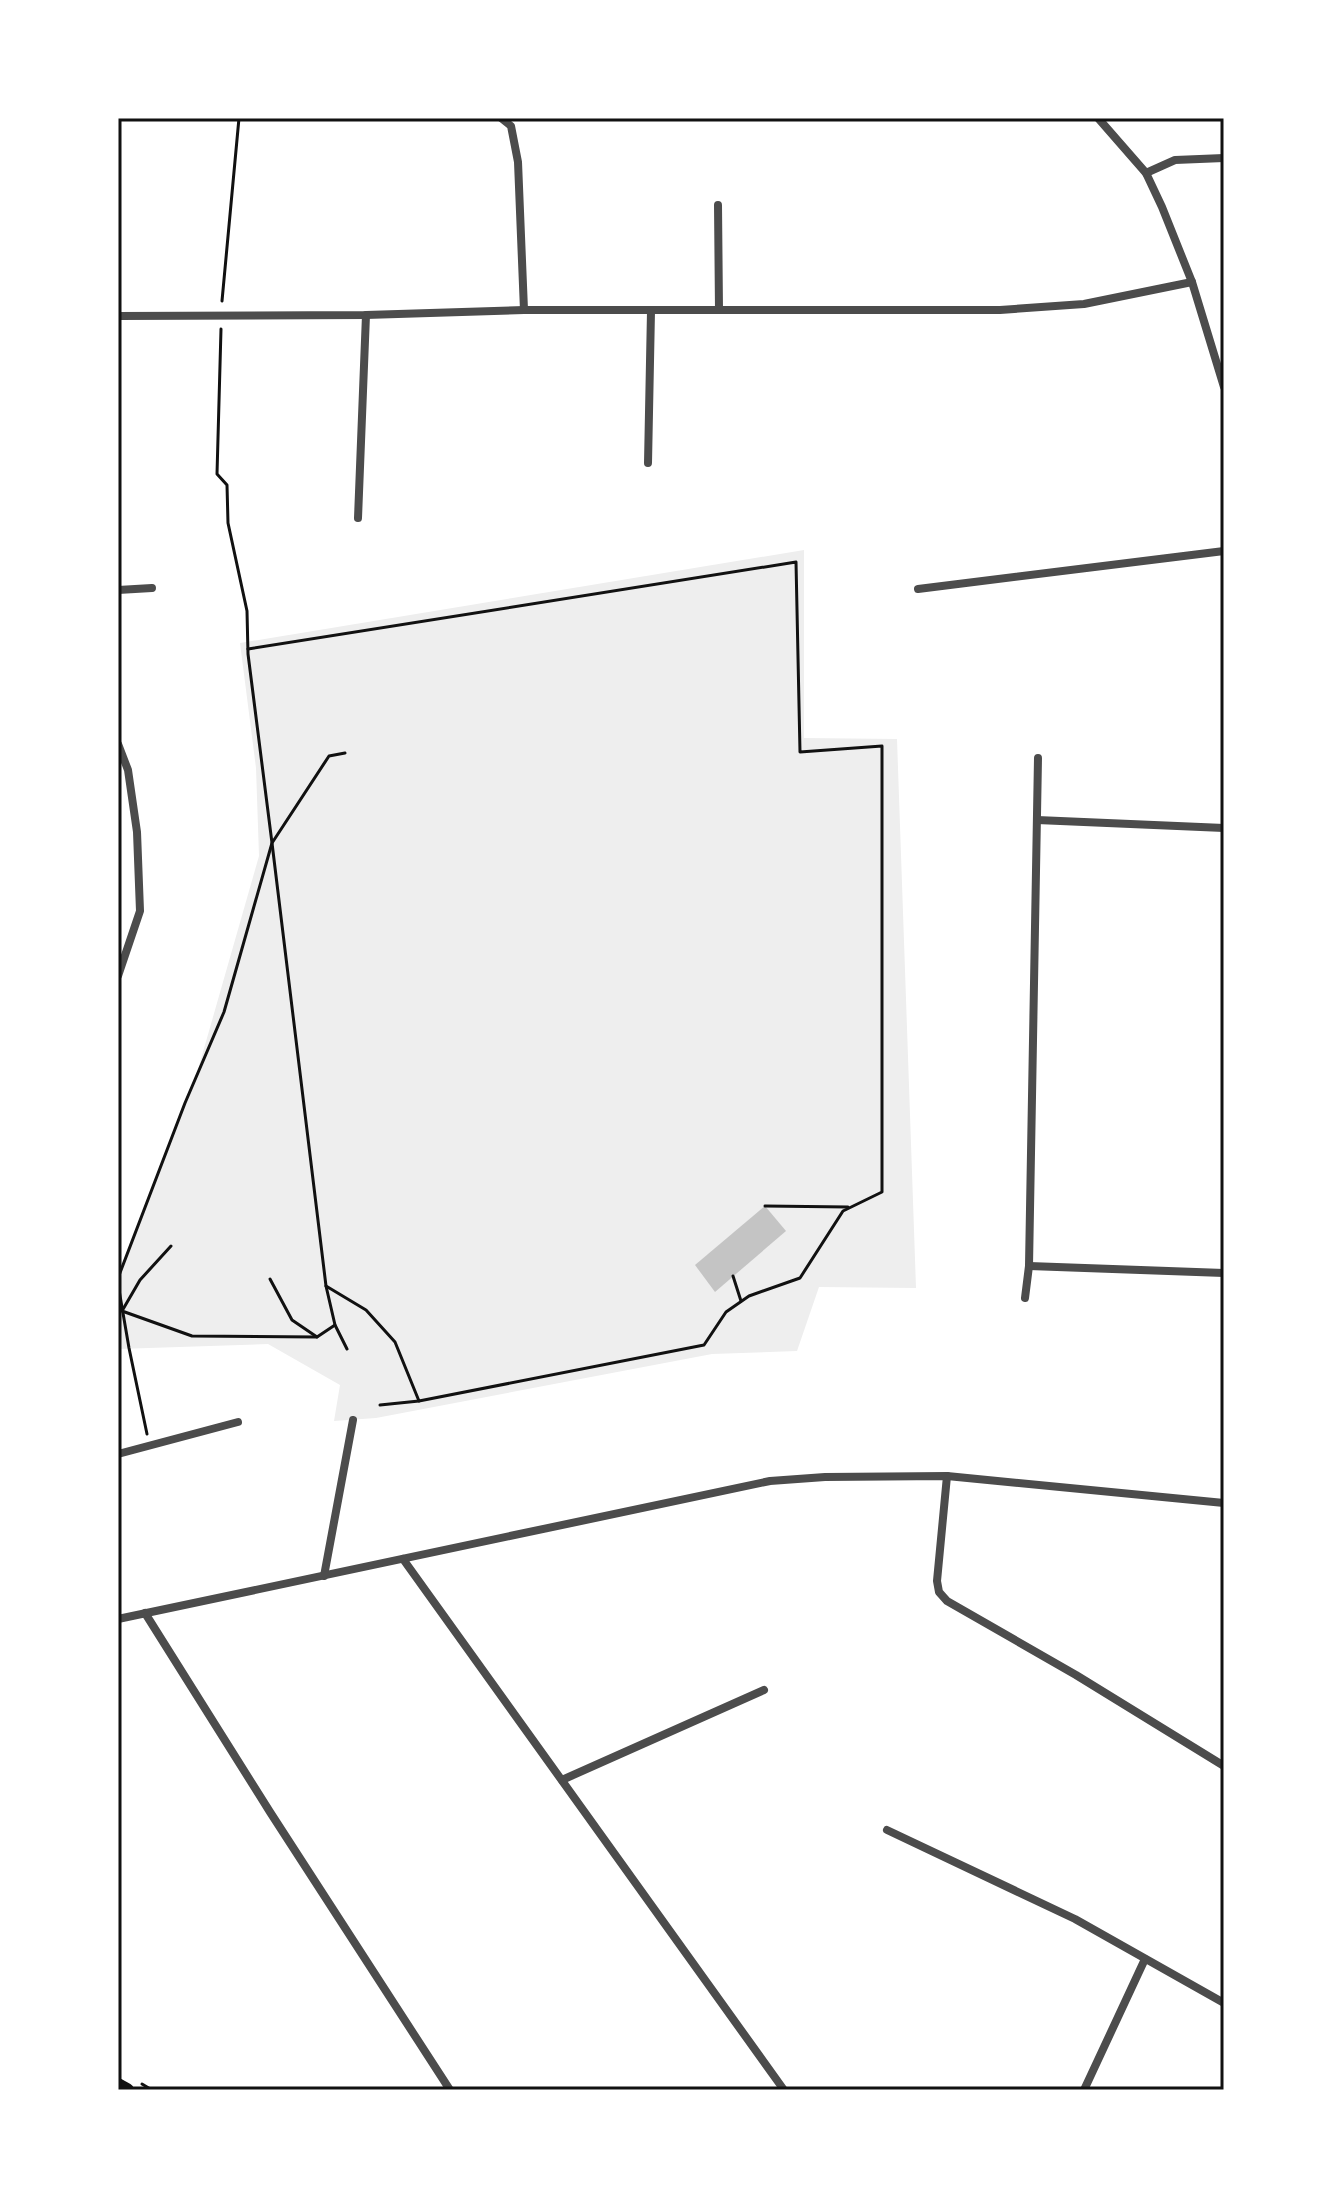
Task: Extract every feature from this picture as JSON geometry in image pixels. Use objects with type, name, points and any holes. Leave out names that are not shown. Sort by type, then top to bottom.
[{"type":"highway","points":[[118,2085],[127,2090]]},
{"type":"street","points":[[501,118],[511,126],[518,162],[524,310]]},
{"type":"street","points":[[1098,118],[1146,173],[1192,282],[1224,387]]},
{"type":"street","points":[[1146,173],[1175,160],[1224,158]]},
{"type":"street","points":[[718,205],[719,310]]},
{"type":"street","points":[[118,316],[366,315],[524,310],[1000,310],[1084,304],[1192,282]]},
{"type":"street","points":[[648,463],[651,311]]},
{"type":"street","points":[[358,518],[366,315]]},
{"type":"street","points":[[918,589],[1224,551]]},
{"type":"street","points":[[118,590],[152,588]]},
{"type":"street","points":[[118,744],[128,770],[135,817],[140,911],[118,976]]},
{"type":"street","points":[[1025,1298],[1029,1266],[1038,758]]},
{"type":"street","points":[[1037,820],[1224,828]]},
{"type":"street","points":[[1029,1266],[1224,1273]]},
{"type":"street","points":[[324,1576],[353,1420]]},
{"type":"street","points":[[118,1454],[238,1422]]},
{"type":"street","points":[[947,1476],[937,1581],[939,1592],[947,1601],[1076,1675],[1224,1766]]},
{"type":"street","points":[[118,1619],[770,1481],[825,1477],[947,1476],[1224,1503]]},
{"type":"street","points":[[403,1559],[784,2090]]},
{"type":"street","points":[[145,1613],[450,2090]]},
{"type":"street","points":[[562,1780],[764,1690]]},
{"type":"street","points":[[887,1830],[1075,1919],[1224,2003]]},
{"type":"street","points":[[1084,2090],[1145,1959]]},
{"type":"path","points":[[239,118],[221,315],[217,474],[227,485],[228,523],[247,611],[248,649],[326,1286],[335,1325],[347,1349]]},
{"type":"path","points":[[248,649],[796,562],[800,752],[882,746],[882,1192],[843,1211],[800,1278],[741,1301],[726,1312],[704,1345],[419,1401],[380,1405]]},
{"type":"path","points":[[118,1278],[185,1103],[224,1012],[272,843],[329,756],[345,753]]},
{"type":"path","points":[[765,1206],[852,1207]]},
{"type":"path","points":[[122,1311],[140,1280],[171,1246]]},
{"type":"path","points":[[733,1276],[741,1301]]},
{"type":"path","points":[[270,1279],[292,1320],[317,1337]]},
{"type":"path","points":[[118,1284],[150,1446]]},
{"type":"path","points":[[326,1286],[366,1310],[395,1342],[419,1401]]},
{"type":"path","points":[[122,1311],[192,1336],[317,1337],[335,1325]]},
{"type":"shaded area","points":[[804,550],[804,738],[897,739],[916,1288],[819,1287],[797,1351],[712,1354],[376,1418],[334,1421],[340,1385],[268,1344],[118,1349],[118,1278],[197,1073],[259,856],[256,768],[240,643]]},
{"type":"building","points":[[765,1206],[786,1231],[715,1292],[695,1265]]}]
